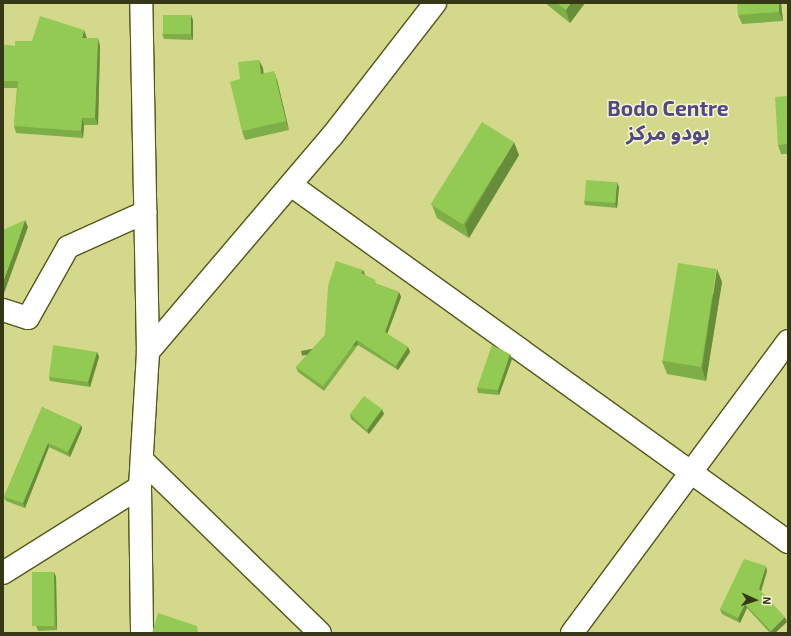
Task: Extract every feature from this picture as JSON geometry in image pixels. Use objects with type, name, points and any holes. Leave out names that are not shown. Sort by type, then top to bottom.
[{"type":"street","points":[[141,3],[148,352],[140,487],[142,633]]},
{"type":"street","points":[[148,352],[291,185],[435,3]]},
{"type":"street","points":[[291,185],[788,542]]},
{"type":"street","points":[[3,310],[28,318],[68,247],[146,212]]},
{"type":"street","points":[[572,633],[688,471],[788,341]]},
{"type":"street","points":[[142,460],[320,633]]},
{"type":"street","points":[[3,573],[140,487]]},
{"type":"building","points":[[557,3],[571,3],[566,10]]},
{"type":"building","points":[[737,3],[779,3],[779,12],[738,15]]},
{"type":"building","points":[[163,15],[191,15],[191,34],[163,34]]},
{"type":"building","points":[[40,16],[84,30],[82,38],[98,38],[95,118],[82,118],[81,131],[14,126],[18,81],[3,81],[3,45],[15,46],[15,41],[32,41]]},
{"type":"building","points":[[259,60],[261,74],[274,71],[286,121],[242,131],[230,82],[240,79],[238,62]]},
{"type":"building","points":[[788,96],[788,144],[778,145],[775,97]]},
{"type":"building","points":[[482,122],[514,142],[463,224],[431,204]]},
{"type":"building","points":[[586,180],[617,182],[615,203],[585,201]]},
{"type":"building","points":[[25,220],[14,253],[3,282],[3,230]]},
{"type":"building","points":[[336,261],[363,270],[361,273],[376,280],[374,283],[399,292],[385,332],[408,347],[396,366],[357,340],[323,386],[296,367],[325,335],[328,286]]},
{"type":"building","points":[[678,263],[717,269],[701,367],[663,361]]},
{"type":"building","points":[[53,345],[97,352],[88,382],[49,377]]},
{"type":"building","points":[[492,345],[510,354],[498,390],[477,388]]},
{"type":"building","points":[[364,396],[382,409],[367,430],[350,414]]},
{"type":"building","points":[[42,407],[81,425],[68,452],[48,443],[23,503],[4,497]]},
{"type":"building","points":[[744,559],[766,566],[759,589],[785,617],[771,631],[745,604],[738,618],[720,609]]},
{"type":"building","points":[[32,572],[54,572],[54,626],[32,626]]},
{"type":"building","points":[[158,613],[197,626],[198,633],[152,633]]},
{"type":"district","name":"Bodo Centre بودو مركز","points":[[668,120]]}]
